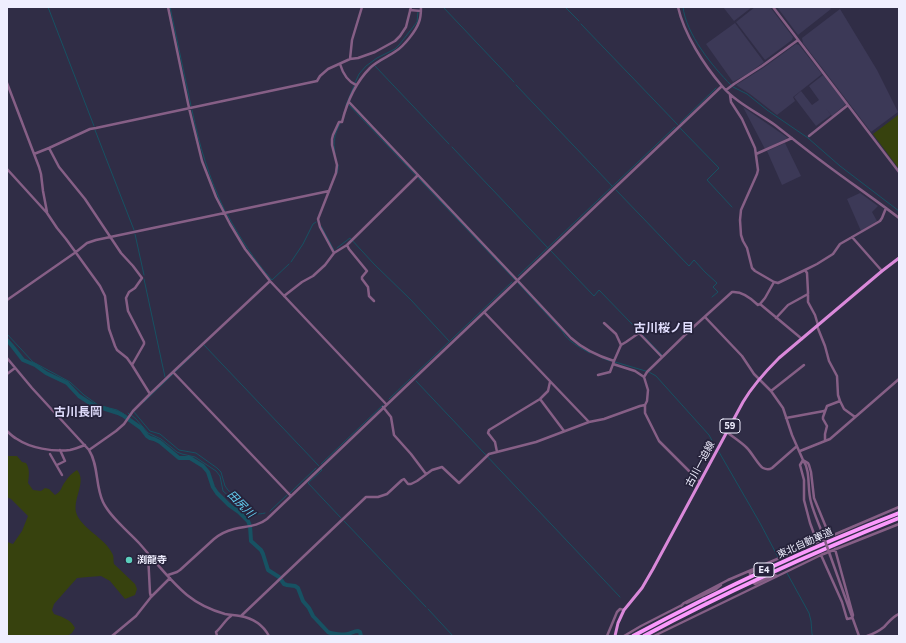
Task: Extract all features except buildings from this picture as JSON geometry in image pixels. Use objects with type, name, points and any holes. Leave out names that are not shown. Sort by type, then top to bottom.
[{"type":"highway","name":"東北自動車道","points":[[633,636],[680,611],[776,565],[858,529],[899,513]]},
{"type":"highway","name":"東北自動車道","points":[[644,636],[779,569],[899,518]]},
{"type":"main road","name":"古川一迫線","points":[[615,636],[618,623],[624,610],[646,582],[753,386],[779,358],[899,258]]},
{"type":"street","points":[[168,7],[189,108],[202,161],[224,213],[242,244],[270,281],[386,404]]},
{"type":"street","points":[[350,59],[352,40],[362,7]]},
{"type":"street","points":[[334,254],[318,223],[337,169],[332,145],[333,134],[339,122],[342,122],[356,85],[374,64],[401,47],[417,27],[421,16],[421,7]]},
{"type":"street","points":[[678,7],[683,25],[698,53],[730,95],[774,124],[899,218]]},
{"type":"street","points":[[773,7],[899,172]]},
{"type":"street","points":[[34,154],[90,128],[96,128],[317,81],[328,69],[350,59],[375,52],[395,41],[406,27],[411,8],[421,11]]},
{"type":"street","points":[[726,90],[798,40]]},
{"type":"street","points":[[340,64],[347,78],[356,85]]},
{"type":"street","points":[[7,83],[39,167],[47,212]]},
{"type":"street","points":[[112,636],[136,616],[169,577],[180,570],[214,538],[234,528],[263,522],[722,86]]},
{"type":"street","points":[[730,95],[732,102],[752,139],[756,154],[757,174],[741,210],[740,220],[741,234],[747,248],[752,268],[758,274],[774,282],[779,282],[806,270],[830,256],[835,252],[838,246],[880,221],[886,208]]},
{"type":"street","points":[[349,102],[575,342],[594,353],[636,371],[644,377],[648,390],[645,413],[659,441],[700,482]]},
{"type":"street","points":[[809,136],[848,105]]},
{"type":"street","points":[[756,154],[792,138]]},
{"type":"street","points":[[49,148],[59,167],[85,199],[121,253],[142,278],[135,288],[129,292],[126,298],[128,311],[144,342],[132,365]]},
{"type":"street","points":[[7,169],[47,212],[100,286],[104,293],[110,332],[117,350],[127,358],[150,394]]},
{"type":"street","points":[[284,296],[302,282],[313,276],[334,254],[347,245],[418,176]]},
{"type":"street","points":[[7,300],[87,243],[329,191]]},
{"type":"street","points":[[852,237],[882,271]]},
{"type":"street","points":[[347,245],[367,271],[362,279],[368,288],[369,296],[374,300]]},
{"type":"street","points":[[806,270],[808,302],[815,315],[829,361],[837,376],[837,390],[840,401],[844,409],[855,417]]},
{"type":"street","points":[[89,450],[124,424],[133,411],[150,394],[270,281]]},
{"type":"street","points":[[760,304],[774,282]]},
{"type":"street","points":[[644,377],[676,343],[732,292],[745,295],[758,305],[760,304],[802,339]]},
{"type":"street","points":[[776,318],[788,305],[808,294]]},
{"type":"street","points":[[484,312],[589,422]]},
{"type":"street","points":[[705,317],[742,356],[754,374],[771,392],[783,408],[805,463],[810,502],[858,636]]},
{"type":"street","points":[[604,323],[616,334],[621,345]]},
{"type":"street","points":[[598,375],[610,372],[621,345],[639,333],[662,357]]},
{"type":"street","points":[[7,358],[32,388],[89,450],[95,462],[98,486],[104,504],[109,512],[169,577],[196,602],[205,607],[231,616],[240,616],[249,619],[265,629],[269,636]]},
{"type":"street","points":[[771,392],[804,365]]},
{"type":"street","points":[[7,374],[15,368]]},
{"type":"street","points":[[173,372],[291,496]]},
{"type":"street","points":[[800,451],[830,439],[899,379]]},
{"type":"street","points":[[497,452],[495,442],[488,433],[489,430],[540,399],[548,391],[550,382]]},
{"type":"street","points":[[540,399],[564,432]]},
{"type":"street","points":[[825,440],[825,434],[828,427],[823,419],[824,411],[827,406],[840,401]]},
{"type":"street","points":[[240,616],[366,497],[378,497],[387,494],[404,479],[408,484],[411,484],[433,469],[442,467],[458,483],[487,456],[536,442],[589,422],[604,419],[645,405]]},
{"type":"street","points":[[383,408],[391,417],[394,435],[426,474]]},
{"type":"street","points":[[786,418],[824,411]]},
{"type":"street","points":[[7,431],[16,439],[26,444],[48,450],[70,450],[85,445]]},
{"type":"street","points":[[727,432],[746,447],[764,469],[769,470],[772,468],[797,446]]},
{"type":"street","points":[[57,465],[65,460],[60,450]]},
{"type":"street","points":[[50,454],[62,475]]},
{"type":"street","points":[[803,460],[809,465],[814,498],[830,537]]},
{"type":"street","points":[[803,460],[800,465],[804,480],[804,500],[817,542]]},
{"type":"street","points":[[681,606],[728,580],[899,507]]},
{"type":"street","points":[[654,636],[821,555],[899,524]]},
{"type":"street","points":[[835,549],[853,615],[852,618]]},
{"type":"street","points":[[148,553],[151,597]]},
{"type":"street","points":[[821,555],[842,602],[847,619],[852,618]]},
{"type":"street","points":[[750,574],[770,562]]},
{"type":"street","points":[[754,583],[755,584],[774,575],[778,576]]},
{"type":"street","points":[[624,636],[716,589],[728,580]]},
{"type":"street","points":[[690,618],[724,599],[728,599]]},
{"type":"street","points":[[607,636],[617,612],[620,609],[624,610]]},
{"type":"street","points":[[867,636],[877,632],[894,616],[899,614]]},
{"type":"street","points":[[217,636],[216,632],[231,616]]},
{"type":"shaded area","points":[[723,7],[752,7],[734,21]]},
{"type":"shaded area","points":[[755,7],[770,7],[793,37],[792,40],[765,60],[736,22]]},
{"type":"shaded area","points":[[777,7],[829,7],[831,9],[798,35]]},
{"type":"shaded area","points":[[840,9],[877,70],[898,112],[871,132],[803,43],[802,38]]},
{"type":"shaded area","points":[[735,23],[764,62],[733,82],[706,44]]},
{"type":"shaded area","points":[[796,44],[799,45],[822,74],[793,97],[795,101],[777,115],[736,85]]},
{"type":"shaded area","points":[[823,75],[846,104],[832,116],[825,107],[831,115],[816,126],[794,97],[801,91],[812,105],[819,100],[809,86]]},
{"type":"shaded area","points":[[743,107],[788,138],[765,149]]},
{"type":"shaded area","points":[[785,143],[801,176],[782,185],[767,151]]},
{"type":"shaded area","points":[[860,193],[878,206],[872,212],[877,221],[861,231],[847,199]]},
{"type":"green space","points":[[898,115],[899,119],[899,169],[873,134]]},
{"type":"green space","points":[[7,455],[17,456],[22,462],[26,463],[29,470],[28,483],[33,490],[41,491],[45,488],[49,489],[55,495],[73,472],[77,470],[81,479],[76,501],[76,512],[78,518],[110,549],[113,555],[114,564],[135,584],[137,589],[135,595],[125,599],[110,581],[101,576],[77,578],[54,604],[52,610],[54,614],[69,621],[75,628],[72,633],[67,636],[7,636],[7,542],[13,544],[22,531],[28,516],[11,499],[7,497]]},
{"type":"waterway","points":[[48,7],[94,126]]},
{"type":"waterway","points":[[170,7],[191,106]]},
{"type":"waterway","points":[[443,7],[514,82]]},
{"type":"waterway","points":[[565,7],[579,21]]},
{"type":"waterway","points":[[683,7],[685,17],[694,39],[716,69],[731,85]]},
{"type":"waterway","points":[[355,83],[359,74],[366,66],[377,58],[395,49],[399,45],[417,22],[418,12]]},
{"type":"waterway","points":[[581,24],[678,125]]},
{"type":"waterway","points":[[375,66],[449,144]]},
{"type":"waterway","points":[[516,85],[613,187]]},
{"type":"waterway","points":[[346,105],[354,86]]},
{"type":"waterway","points":[[733,87],[747,94],[767,110],[808,138],[840,166],[899,211]]},
{"type":"waterway","points":[[680,123],[716,88]]},
{"type":"waterway","points":[[349,105],[515,280]]},
{"type":"waterway","points":[[192,110],[205,161],[225,211]]},
{"type":"waterway","points":[[335,154],[334,138],[340,124]]},
{"type":"waterway","points":[[518,276],[675,127]]},
{"type":"waterway","points":[[680,128],[719,168],[707,180],[732,207]]},
{"type":"waterway","points":[[95,130],[134,230]]},
{"type":"waterway","points":[[452,147],[548,248]]},
{"type":"waterway","points":[[337,173],[338,165]]},
{"type":"waterway","points":[[616,190],[689,266],[694,260],[717,283],[713,287],[718,292],[712,297]]},
{"type":"waterway","points":[[227,214],[259,265],[272,280],[289,264]]},
{"type":"waterway","points":[[291,262],[303,244],[313,224],[316,222]]},
{"type":"waterway","points":[[321,226],[334,250]]},
{"type":"waterway","points":[[135,234],[144,275]]},
{"type":"waterway","points":[[337,248],[350,238],[449,341]]},
{"type":"waterway","points":[[551,251],[594,296],[599,290],[662,355]]},
{"type":"waterway","points":[[144,279],[165,377]]},
{"type":"waterway","points":[[412,377],[512,282]]},
{"type":"waterway","points":[[518,283],[567,338],[590,353]]},
{"type":"waterway","name":"田尻川","points":[[7,334],[33,362],[70,382],[98,405],[117,410],[124,414]]},
{"type":"waterway","name":"田尻川","points":[[7,340],[23,360],[67,383],[79,396],[93,405],[124,416],[141,428],[147,436],[160,442],[179,458],[190,458],[203,466],[208,472],[213,487],[217,493],[248,521],[250,526],[251,541],[261,550],[268,570],[279,577],[284,584],[298,588],[303,601],[313,616],[328,632],[335,634],[348,634],[358,631],[360,632],[361,636]]},
{"type":"waterway","points":[[204,345],[319,466]]},
{"type":"waterway","points":[[175,372],[196,352]]},
{"type":"waterway","points":[[602,358],[610,361]]},
{"type":"waterway","points":[[615,362],[649,372],[656,376],[709,435],[715,446]]},
{"type":"waterway","points":[[144,402],[173,374]]},
{"type":"waterway","points":[[389,399],[412,377]]},
{"type":"waterway","points":[[416,381],[620,597]]},
{"type":"waterway","points":[[321,464],[383,405]]},
{"type":"waterway","points":[[134,412],[150,431],[160,434],[179,450],[196,453],[217,468],[221,472],[225,486],[239,500]]},
{"type":"waterway","name":"田尻川","points":[[131,415],[148,433],[161,439],[177,452],[195,457],[216,471],[220,476],[223,491],[239,505]]},
{"type":"waterway","points":[[719,452],[778,557]]},
{"type":"waterway","points":[[290,493],[316,468]]},
{"type":"waterway","points":[[321,469],[322,470],[308,483],[341,518]]},
{"type":"waterway","points":[[270,511],[287,495]]},
{"type":"waterway","points":[[229,505],[233,501],[251,513],[265,513]]},
{"type":"waterway","points":[[344,521],[426,607]]},
{"type":"waterway","points":[[787,573],[809,613],[813,636]]},
{"type":"waterway","points":[[428,609],[453,636]]},
{"type":"tunnel","points":[[703,597],[708,606]]},
{"type":"place","name":"渕龍寺","points":[[129,560]]},
{"type":"district","name":"古川桜ノ目","points":[[664,328]]},
{"type":"district","name":"古川長岡","points":[[78,412]]}]
